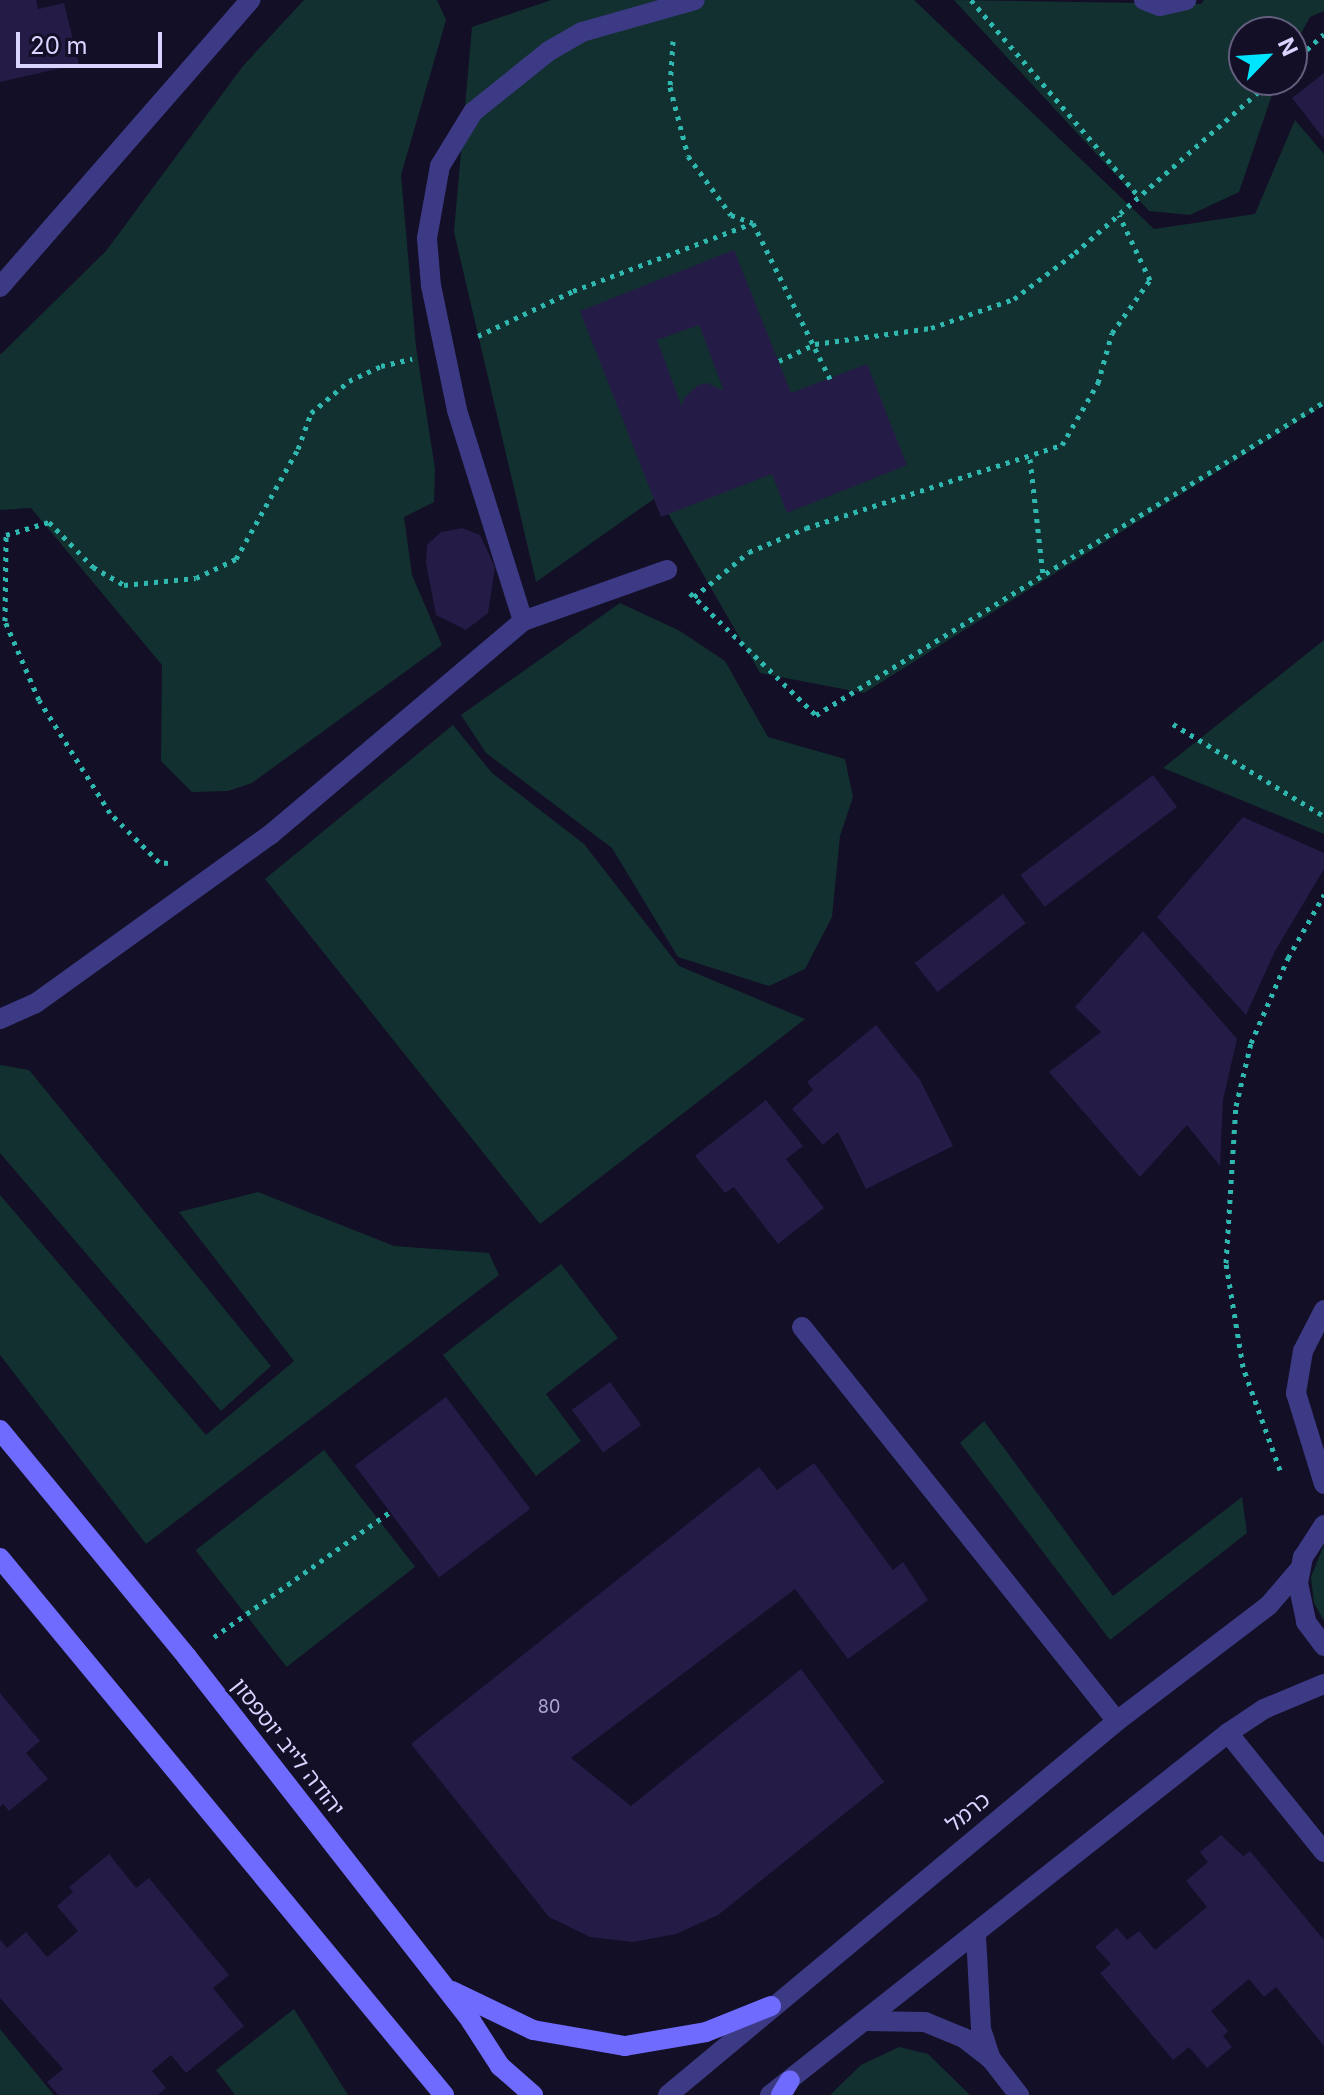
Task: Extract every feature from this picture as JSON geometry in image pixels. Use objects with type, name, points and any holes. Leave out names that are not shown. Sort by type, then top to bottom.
[{"type":"street","points":[[0,287],[250,0]]},
{"type":"street","points":[[523,621],[457,410],[444,351],[427,238],[440,166],[473,112],[549,51],[582,32],[695,0]]},
{"type":"street","points":[[1144,0],[1160,6],[1186,0]]},
{"type":"street","points":[[0,1019],[36,1003],[270,835],[523,621],[667,570]]},
{"type":"street","points":[[1324,1310],[1303,1351],[1296,1393],[1324,1484]]},
{"type":"street","points":[[802,1327],[1117,1721]]},
{"type":"street","name":"יהודה לייב יוספסון","points":[[0,1430],[187,1657],[444,1987],[500,2066],[533,2095]]},
{"type":"street","points":[[1324,1525],[1309,1545],[1300,1569],[1302,1609],[1324,1646]]},
{"type":"street","points":[[0,1558],[444,2095]]},
{"type":"street","name":"כרמל","points":[[668,2095],[771,2006],[1117,1721],[1269,1605],[1300,1569]]},
{"type":"street","points":[[770,2095],[786,2088],[1228,1733],[1280,1701],[1324,1684]]},
{"type":"street","points":[[1228,1733],[1324,1852]]},
{"type":"street","points":[[976,1936],[978,2014],[991,2059]]},
{"type":"street","points":[[444,1987],[533,2030],[625,2046],[706,2032],[771,2006]]},
{"type":"street","points":[[867,2021],[925,2022],[964,2038],[991,2059],[1019,2095]]},
{"type":"path","points":[[971,0],[1139,197]]},
{"type":"path","points":[[675,8],[670,87],[688,156],[731,215],[753,223],[830,379]]},
{"type":"path","points":[[1308,48],[1324,34]]},
{"type":"path","points":[[779,361],[815,344],[931,328],[1014,299],[1119,215],[1254,96]]},
{"type":"path","points":[[694,597],[749,552],[777,540],[1030,459],[1062,445],[1098,383],[1112,333],[1150,280],[1119,215]]},
{"type":"path","points":[[172,864],[159,862],[110,813],[39,700],[5,621],[6,535],[49,522],[93,567],[124,585],[196,578],[236,559],[298,449],[311,413],[349,381],[381,366],[444,351],[573,291],[753,223]]},
{"type":"path","points":[[667,570],[816,715],[1324,402]]},
{"type":"path","points":[[1030,459],[1043,575]]},
{"type":"path","points":[[1173,724],[1324,816]]},
{"type":"path","points":[[1285,1479],[1243,1367],[1226,1263],[1236,1106],[1251,1043],[1288,958],[1324,895]]},
{"type":"path","points":[[187,1657],[390,1512]]},
{"type":"green space","points":[[304,0],[437,0],[446,20],[401,175],[416,347],[435,469],[434,502],[404,517],[412,575],[442,645],[252,783],[228,791],[192,792],[161,761],[162,665],[31,508],[0,510],[0,355],[106,251],[243,66]]},
{"type":"green space","points":[[551,0],[914,0],[1154,229],[1255,214],[1295,120],[1324,154],[1324,405],[864,693],[760,673],[658,496],[536,582],[454,232],[472,27]]},
{"type":"green space","points":[[954,0],[1201,4],[1204,0],[1324,0],[1324,11],[1308,21],[1308,16],[1228,16],[1228,96],[1272,96],[1239,192],[1190,215],[1149,211]]},
{"type":"green space","points":[[620,603],[680,631],[725,661],[768,737],[845,759],[853,797],[840,836],[832,917],[805,969],[769,986],[678,957],[612,848],[486,753],[461,715]]},
{"type":"green space","points":[[1324,640],[1324,834],[1163,768]]},
{"type":"green space","points":[[453,725],[492,773],[584,844],[679,966],[805,1019],[540,1224],[265,879]]},
{"type":"green space","points":[[0,1065],[29,1070],[271,1366],[221,1411],[0,1153]]},
{"type":"green space","points":[[258,1192],[394,1246],[489,1253],[499,1275],[146,1544],[0,1355],[0,1195],[206,1435],[294,1361],[179,1212]]},
{"type":"green space","points":[[561,1264],[618,1338],[546,1394],[581,1441],[536,1476],[443,1355]]},
{"type":"green space","points":[[984,1421],[1113,1596],[1242,1497],[1247,1533],[1110,1640],[960,1443]]},
{"type":"green space","points":[[324,1450],[415,1567],[287,1667],[196,1550]]},
{"type":"green space","points":[[1324,1545],[1324,1621],[1314,1603],[1311,1577]]},
{"type":"green space","points":[[294,2009],[348,2095],[235,2095],[216,2070]]},
{"type":"green space","points":[[0,2029],[54,2095],[0,2095]]},
{"type":"green space","points":[[899,2047],[928,2054],[970,2095],[830,2095],[861,2065]]},
{"type":"building","points":[[0,0],[36,0],[38,9],[64,3],[79,64],[0,82]]},
{"type":"building","points":[[1324,73],[1324,139],[1292,98],[1308,96],[1308,86]]},
{"type":"building","points":[[734,250],[791,393],[867,364],[907,465],[787,513],[772,474],[661,517],[580,311]],"holes":[[[699,325],[724,391],[707,383],[697,386],[684,398],[682,407],[657,340]]]},
{"type":"building","points":[[462,528],[480,535],[495,567],[488,613],[466,630],[436,615],[426,563],[427,545],[441,532]]},
{"type":"building","points":[[1153,775],[1177,807],[1044,907],[1020,875]]},
{"type":"building","points":[[1243,817],[1324,853],[1324,869],[1275,951],[1246,1015],[1157,917]]},
{"type":"building","points":[[1003,894],[1026,923],[938,992],[915,963]]},
{"type":"building","points":[[1143,931],[1237,1039],[1223,1100],[1220,1166],[1187,1125],[1140,1177],[1049,1072],[1101,1032],[1075,1007]]},
{"type":"building","points":[[876,1025],[920,1080],[953,1146],[866,1189],[838,1132],[823,1145],[792,1109],[813,1090],[807,1082]]},
{"type":"building","points":[[766,1100],[803,1146],[786,1159],[824,1208],[778,1244],[734,1187],[725,1193],[695,1156]]},
{"type":"building","points":[[610,1382],[641,1425],[603,1453],[572,1410]]},
{"type":"building","points":[[446,1397],[530,1509],[439,1577],[355,1466]]},
{"type":"building","points":[[814,1463],[893,1570],[903,1562],[928,1600],[848,1659],[795,1589],[571,1758],[631,1806],[801,1669],[884,1782],[718,1915],[676,1934],[633,1942],[590,1937],[549,1917],[411,1744],[759,1467],[777,1490]]},
{"type":"building","points":[[0,1693],[40,1741],[26,1753],[48,1779],[9,1811],[3,1804],[0,1807]]},
{"type":"building","points":[[1221,1835],[1243,1856],[1250,1851],[1324,1940],[1324,2046],[1276,1987],[1264,1997],[1249,1979],[1211,2011],[1228,2031],[1223,2036],[1232,2047],[1207,2068],[1189,2047],[1173,2060],[1100,1973],[1111,1964],[1095,1947],[1117,1928],[1127,1940],[1139,1931],[1155,1950],[1207,1907],[1186,1881],[1208,1862],[1200,1852]]},
{"type":"building","points":[[109,1854],[136,1888],[149,1878],[229,1975],[213,1988],[244,2026],[186,2073],[171,2055],[152,2071],[166,2088],[158,2095],[58,2095],[47,2082],[63,2069],[0,1998],[0,1940],[7,1948],[26,1932],[47,1957],[78,1931],[57,1906],[73,1892],[69,1887]]}]
